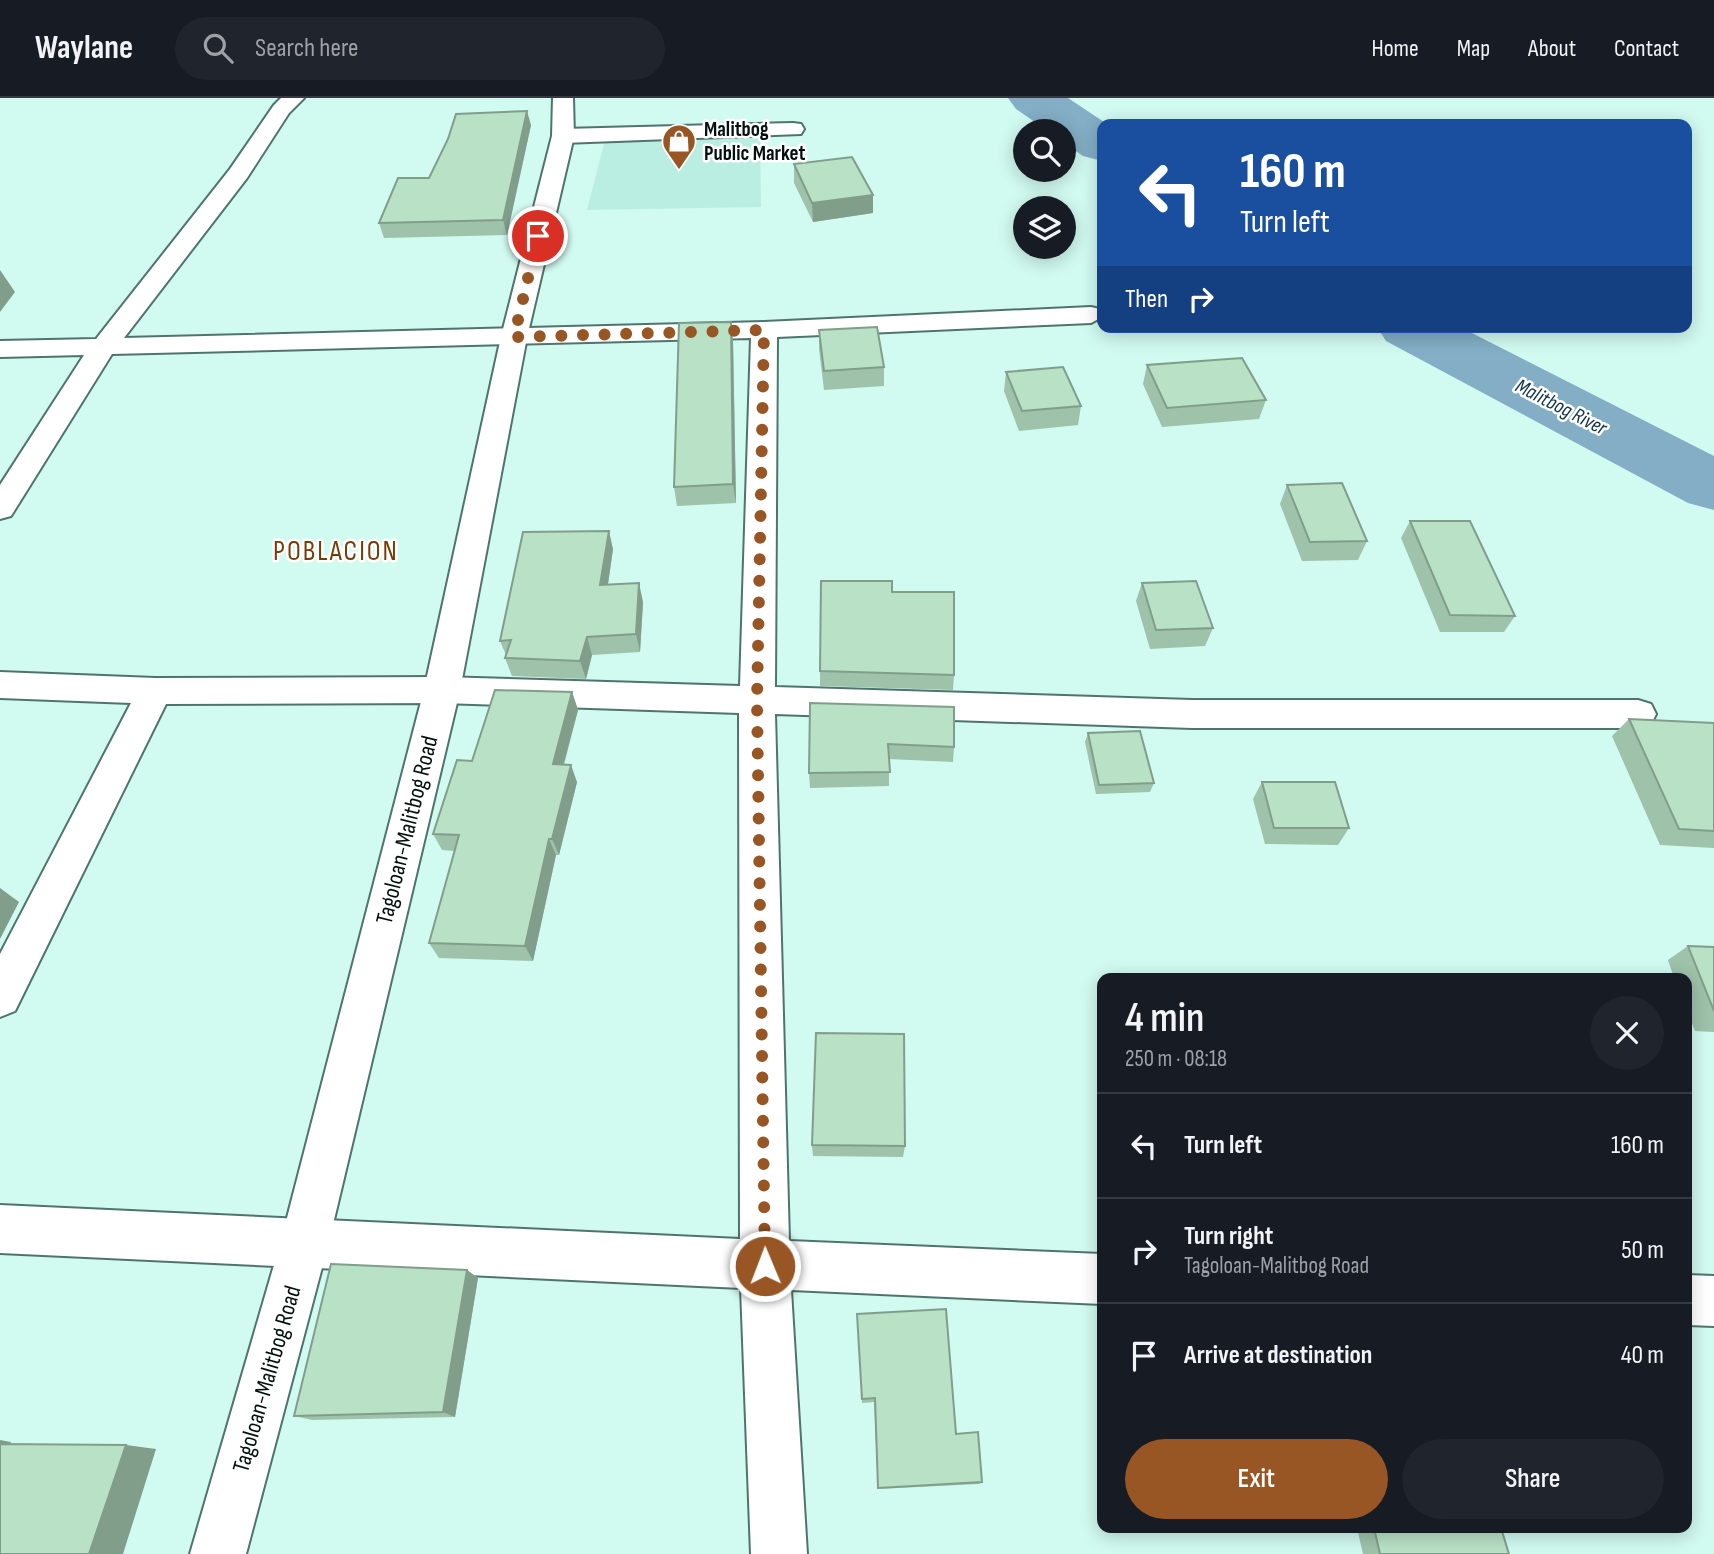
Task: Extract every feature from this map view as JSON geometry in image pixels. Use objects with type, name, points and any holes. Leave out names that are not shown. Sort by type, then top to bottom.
[{"type":"street","points":[[0,509],[103,347],[240,173],[281,109],[294,98]]},
{"type":"street","name":"Tagoloan-Malitbog Road","points":[[218,1554],[305,1241],[442,690],[514,337],[563,136],[563,98]]},
{"type":"street","points":[[563,136],[793,129]]},
{"type":"street","points":[[0,349],[764,330],[1091,315]]},
{"type":"street","points":[[764,330],[757,701],[765,1266],[779,1554]]},
{"type":"street","points":[[0,685],[155,691],[442,690],[1192,714],[1638,714]]},
{"type":"street","points":[[0,997],[155,691]]},
{"type":"street","points":[[0,1229],[305,1241],[765,1266],[1097,1279]]},
{"type":"street","points":[[1692,1300],[1714,1301]]},
{"type":"shaded area","name":"Malitbog Public Market","points":[[760,131],[761,207],[587,210],[606,136]]},
{"type":"building","points":[[527,111],[503,220],[379,223],[398,178],[429,178],[448,139],[456,114]]},
{"type":"building","points":[[852,157],[873,195],[812,203],[794,164]]},
{"type":"building","points":[[731,322],[733,484],[674,487],[679,323]]},
{"type":"building","points":[[877,327],[884,367],[824,371],[819,330]]},
{"type":"building","points":[[1242,358],[1266,400],[1167,408],[1147,365]]},
{"type":"building","points":[[1063,367],[1081,406],[1022,411],[1006,372]]},
{"type":"building","points":[[1342,483],[1367,541],[1310,542],[1287,485]]},
{"type":"building","points":[[1410,521],[1470,521],[1515,616],[1450,615]]},
{"type":"building","points":[[609,531],[600,585],[639,583],[636,634],[587,637],[580,661],[505,658],[511,640],[500,641],[523,532]]},
{"type":"building","points":[[821,581],[892,581],[892,592],[954,592],[954,675],[820,671]]},
{"type":"building","points":[[1196,581],[1213,628],[1156,630],[1142,583]]},
{"type":"building","points":[[495,690],[572,692],[553,764],[571,765],[552,839],[549,839],[525,946],[429,943],[459,835],[433,834],[457,760],[472,761]]},
{"type":"building","points":[[810,703],[954,707],[954,747],[888,744],[890,772],[809,773]]},
{"type":"building","points":[[1629,719],[1714,723],[1714,831],[1679,829]]},
{"type":"building","points":[[1140,731],[1154,783],[1099,785],[1088,733]]},
{"type":"building","points":[[1262,782],[1335,782],[1349,828],[1274,828]]},
{"type":"building","points":[[1688,946],[1714,947],[1714,1011]]},
{"type":"building","points":[[816,1033],[904,1034],[905,1146],[812,1145]]},
{"type":"building","points":[[331,1264],[467,1270],[443,1412],[294,1416]]},
{"type":"building","points":[[946,1309],[956,1434],[978,1432],[982,1482],[878,1488],[875,1398],[862,1399],[857,1314]]},
{"type":"building","points":[[0,1444],[126,1445],[89,1554],[0,1554]]},
{"type":"building","points":[[1375,1533],[1503,1533],[1509,1554],[1380,1554]]},
{"type":"waterway","name":"Malitbog River","points":[[1034,98],[1097,142]]},
{"type":"waterway","name":"Malitbog River","points":[[1421,333],[1714,486]]},
{"type":"place","name":"Malitbog Public Market","points":[[679,171]]},
{"type":"district","name":"POBLACION","points":[[336,551]]},
{"type":"route","points":[[538,236],[514,337],[764,330],[757,701],[765,1266]]}]
